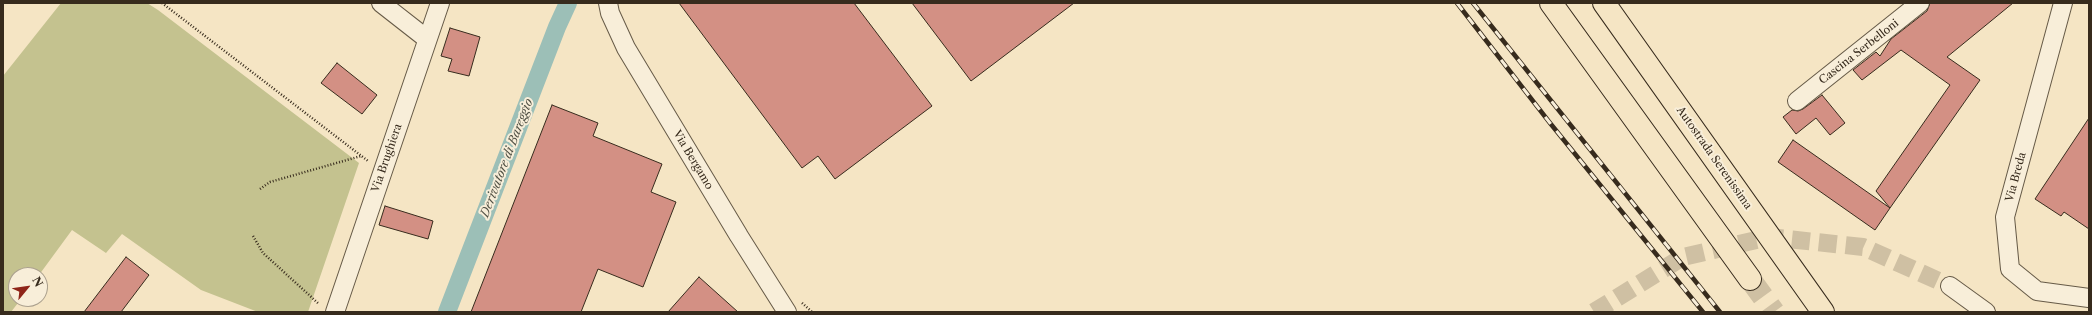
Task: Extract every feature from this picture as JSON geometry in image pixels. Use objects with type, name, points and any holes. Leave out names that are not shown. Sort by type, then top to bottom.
[{"type":"highway","points":[[1551,3],[1750,279]]},
{"type":"highway","name":"Autostrada Serenissima","points":[[1604,3],[1823,312]]},
{"type":"street","points":[[381,3],[427,39]]},
{"type":"street","name":"Via Brughiera","points":[[328,309],[382,172],[440,3]]},
{"type":"street","name":"Via Bergamo","points":[[608,3],[610,13],[626,48],[739,236],[787,312]]},
{"type":"street","name":"Cascina Serbelloni","points":[[1797,101],[1920,3]]},
{"type":"street","name":"Via Breda","points":[[2063,3],[2005,217],[2010,269],[2037,291],[2089,298]]},
{"type":"street","points":[[1950,286],[1986,312]]},
{"type":"path","points":[[162,3],[382,172]]},
{"type":"path","points":[[260,188],[270,182],[362,156]]},
{"type":"path","points":[[253,236],[263,253],[328,309]]},
{"type":"shaded area","points":[[61,3],[147,3],[359,163],[308,312],[258,312],[201,290],[122,234],[106,253],[72,230],[45,267],[8,267],[8,307],[15,307],[11,312],[3,312],[3,76]]},
{"type":"building","points":[[679,3],[854,3],[932,106],[835,179],[818,156],[802,168]]},
{"type":"building","points":[[912,3],[1074,3],[971,81]]},
{"type":"building","points":[[1930,3],[2013,3],[1947,57],[1980,80],[1890,208],[1876,191],[1950,85],[1901,50],[1862,80],[1853,70],[1876,52],[1880,56],[1891,39],[1927,11]]},
{"type":"building","points":[[450,28],[480,37],[469,76],[448,71],[452,59],[441,56]]},
{"type":"building","points":[[337,63],[377,95],[362,114],[321,83]]},
{"type":"building","points":[[1822,95],[1845,123],[1830,135],[1816,118],[1796,134],[1783,117],[1792,110],[1798,111],[1803,109]]},
{"type":"building","points":[[552,105],[598,123],[593,136],[662,164],[651,192],[676,202],[643,287],[598,269],[581,312],[471,312]]},
{"type":"building","points":[[2089,118],[2089,229],[2064,212],[2061,216],[2035,199]]},
{"type":"building","points":[[1793,140],[1890,208],[1875,230],[1778,162]]},
{"type":"building","points":[[385,206],[433,221],[428,239],[379,225]]},
{"type":"building","points":[[126,257],[149,275],[121,312],[84,312]]},
{"type":"building","points":[[699,277],[738,312],[668,312]]},
{"type":"waterway","name":"Derivatore di Bareggio","points":[[447,312],[557,27],[568,3]]},
{"type":"tunnel","points":[[1594,312],[1683,257],[1769,237],[1863,247],[1950,286]]},
{"type":"tunnel","points":[[1750,279],[1774,312]]},
{"type":"railway","points":[[1457,3],[1550,123],[1703,312]]},
{"type":"railway","points":[[1473,3],[1720,312]]}]
